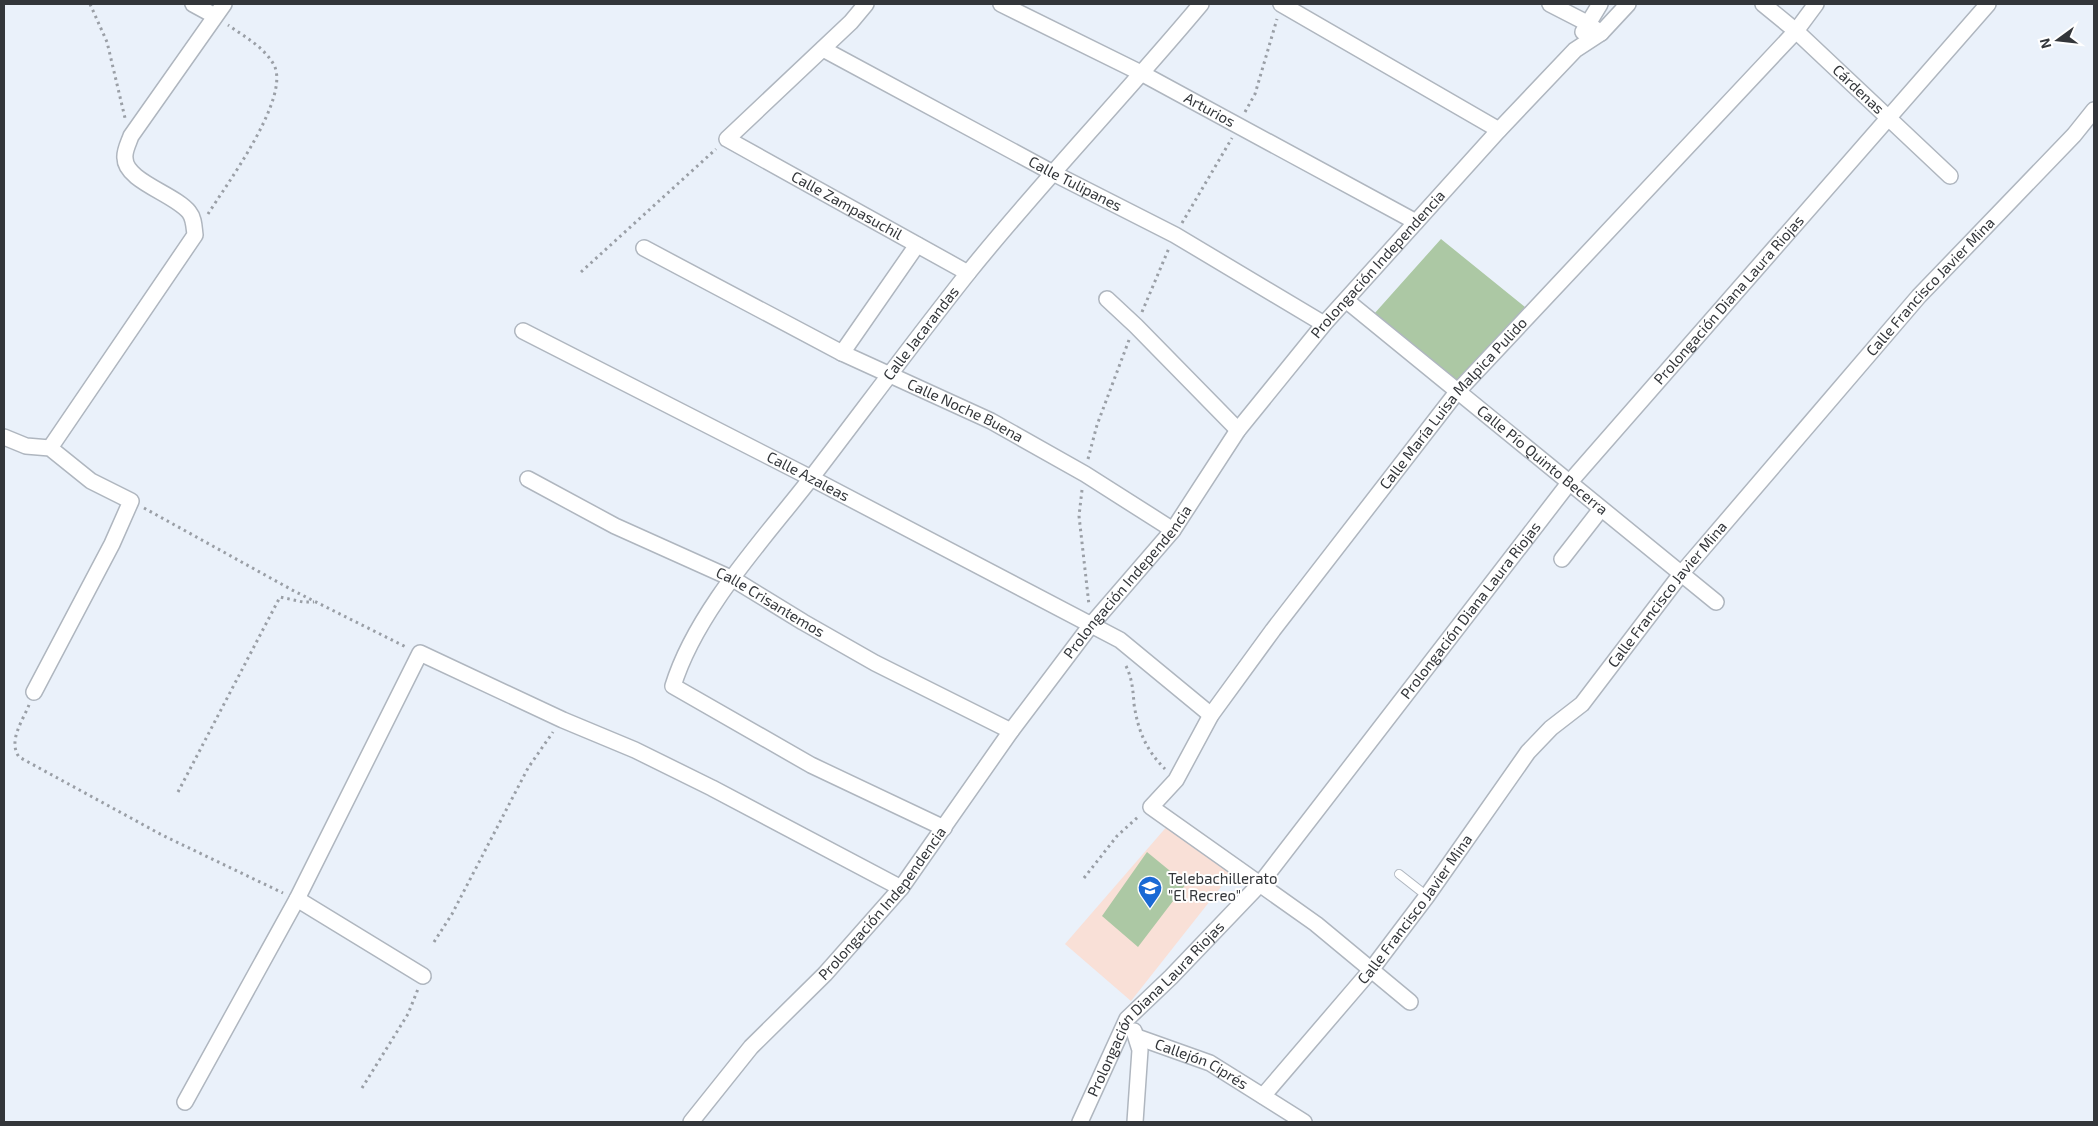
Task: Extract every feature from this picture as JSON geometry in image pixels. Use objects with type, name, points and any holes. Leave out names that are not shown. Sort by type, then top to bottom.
[{"type":"street","points":[[193,4],[216,16]]},
{"type":"street","points":[[50,448],[195,234],[193,220],[189,212],[170,197],[132,175],[126,167],[124,157],[131,136],[224,4]]},
{"type":"street","points":[[727,139],[823,49],[866,4]]},
{"type":"street","name":"Arturios","points":[[1000,4],[1143,74],[1416,222]]},
{"type":"street","name":"Calle Jacarandas","points":[[944,828],[812,765],[673,686],[691,640],[733,579],[968,273],[1053,173],[1143,74],[1201,4]]},
{"type":"street","points":[[1281,4],[1499,130]]},
{"type":"street","points":[[1550,4],[1587,23],[1601,33]]},
{"type":"street","name":"Prolongación Independencia","points":[[1575,50],[1587,23],[1600,4]]},
{"type":"street","name":"Prolongación Independencia","points":[[696,1120],[751,1047],[825,974],[901,888],[1011,732],[1091,625],[1173,530],[1238,430],[1324,324],[1347,301],[1499,130],[1575,50],[1601,33],[1628,4]]},
{"type":"street","name":"Cárdenas","points":[[1763,4],[1796,31],[1950,176]]},
{"type":"street","name":"Calle María Luisa Malpica Pulido","points":[[1151,807],[1176,780],[1211,715],[1334,550],[1457,392],[1796,31],[1816,4]]},
{"type":"street","name":"Prolongación Diana Laura Riojas","points":[[1080,1122],[1127,1019],[1171,977],[1260,884],[1569,483],[1988,4]]},
{"type":"street","name":"Calle Tulipanes","points":[[823,49],[1053,173],[1175,235],[1324,324]]},
{"type":"street","name":"Calle Francisco Javier Mina","points":[[1263,1096],[1371,970],[1427,896],[1528,752],[1551,728],[1582,704],[1681,574],[1920,296],[2074,135],[2094,110]]},
{"type":"street","name":"Calle Zampasuchil","points":[[727,139],[968,273]]},
{"type":"street","points":[[842,354],[917,245]]},
{"type":"street","name":"Calle Noche Buena","points":[[644,248],[842,354],[890,374],[991,422],[1084,474],[1173,530]]},
{"type":"street","points":[[1107,299],[1238,430]]},
{"type":"street","name":"Calle Pío Quinto Becerra","points":[[1347,301],[1716,602]]},
{"type":"street","name":"Calle Azaleas","points":[[523,331],[811,478],[1120,640],[1211,715]]},
{"type":"street","points":[[4,438],[26,446],[50,448],[91,481],[131,501],[112,544],[34,692]]},
{"type":"street","name":"Calle Crisantemos","points":[[528,479],[615,526],[733,579],[875,663],[1011,732]]},
{"type":"street","points":[[1562,559],[1601,509]]},
{"type":"street","points":[[186,1102],[297,899],[420,653],[563,720],[634,750],[712,788],[901,888]]},
{"type":"street","points":[[1151,807],[1316,924],[1410,1002]]},
{"type":"street","points":[[297,899],[424,976]]},
{"type":"street","points":[[1127,1019],[1137,1037],[1140,1050],[1135,1122]]},
{"type":"street","name":"Callejón Ciprés","points":[[1137,1037],[1210,1063],[1304,1122]]},
{"type":"lane","points":[[1399,874],[1427,896]]},
{"type":"path","points":[[90,4],[107,42],[119,98],[131,136]]},
{"type":"path","points":[[1091,625],[1079,516],[1084,474],[1097,425],[1110,394],[1122,353],[1136,326],[1175,235],[1204,188],[1255,94],[1281,4]]},
{"type":"path","points":[[195,234],[258,135],[269,112],[276,86],[275,67],[263,50],[216,16]]},
{"type":"path","points":[[581,272],[727,139]]},
{"type":"path","points":[[131,501],[314,602],[420,653]]},
{"type":"path","points":[[178,792],[280,597],[303,602],[314,602]]},
{"type":"path","points":[[1123,662],[1131,676],[1138,723],[1144,744],[1151,755],[1176,780]]},
{"type":"path","points":[[34,692],[13,743],[14,750],[19,757],[162,834],[297,899]]},
{"type":"path","points":[[434,942],[452,914],[528,768],[563,720]]},
{"type":"path","points":[[1084,878],[1117,836],[1151,807]]},
{"type":"path","points":[[362,1088],[408,1014],[424,976]]},
{"type":"shaded area","name":"Telebachillerato \"El Recreo\"","points":[[1169,824],[1232,873],[1131,1001],[1065,944]]},
{"type":"green space","points":[[1441,239],[1525,307],[1456,386],[1374,314]]},
{"type":"green space","points":[[1147,852],[1186,884],[1138,947],[1102,916]]},
{"type":"place","name":"Telebachillerato \"El Recreo\"","points":[[1150,909]]}]
